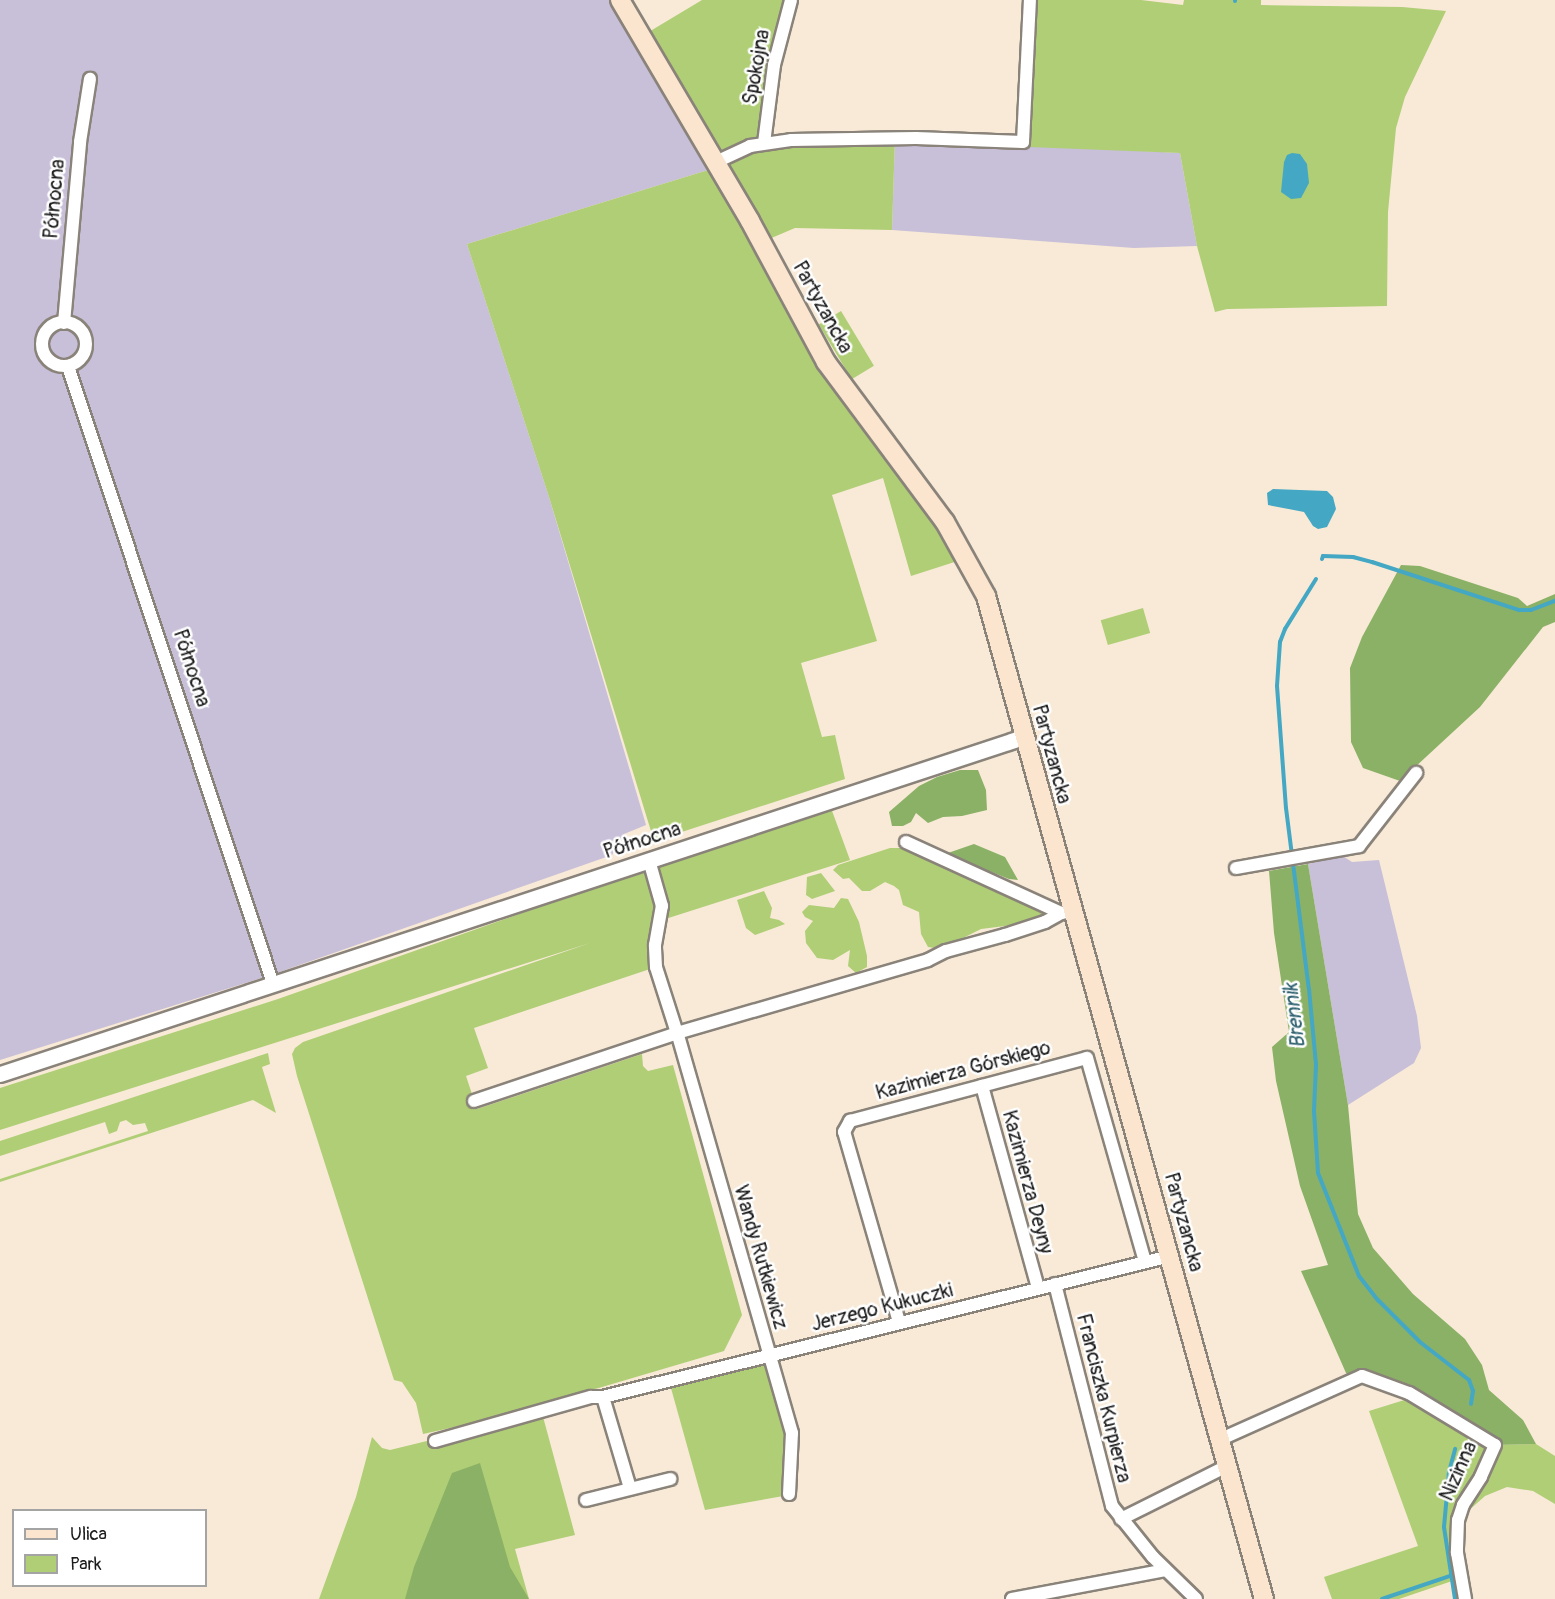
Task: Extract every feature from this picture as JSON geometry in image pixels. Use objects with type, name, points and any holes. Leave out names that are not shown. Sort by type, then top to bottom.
[{"type":"main road","name":"Partyzancka","points":[[620,0],[716,162],[826,362],[945,522],[975,573],[992,614],[1067,912],[1170,1256],[1264,1599]]},
{"type":"street","name":"Spokojna","points":[[764,142],[774,64],[791,0]]},
{"type":"street","points":[[716,162],[764,142],[868,137],[1023,142],[1030,0]]},
{"type":"street","name":"Północna","points":[[64,323],[80,142],[90,80]]},
{"type":"street","points":[[64,323],[77,327],[85,339],[86,346],[81,359],[68,366],[54,364],[44,354],[42,347],[45,333],[57,324],[64,323]]},
{"type":"street","name":"Północna","points":[[68,366],[273,984]]},
{"type":"street","name":"Północna","points":[[0,1074],[1023,736]]},
{"type":"street","points":[[1236,868],[1359,846],[1416,773]]},
{"type":"street","points":[[906,842],[1067,912]]},
{"type":"street","name":"Wandy Rutkiewicz","points":[[649,860],[662,912],[655,945],[656,968],[677,1033],[792,1433],[789,1494]]},
{"type":"street","points":[[474,1101],[677,1033],[928,960],[946,951],[1045,922],[1067,912]]},
{"type":"street","name":"Kazimierza Górskiego","points":[[899,1322],[844,1132],[850,1121],[1087,1058],[1146,1262]]},
{"type":"street","name":"Kazimierza Deyny","points":[[982,1086],[1038,1288]]},
{"type":"street","name":"Jerzego Kukuczki","points":[[435,1440],[591,1397],[603,1397],[1170,1256]]},
{"type":"street","name":"Franciszka Kurpierza","points":[[1055,1284],[1112,1506],[1165,1570],[1196,1599]]},
{"type":"street","name":"Nizinna","points":[[1221,1439],[1362,1376],[1370,1377],[1408,1393],[1495,1445],[1481,1477],[1463,1505],[1458,1520],[1457,1553],[1465,1599]]},
{"type":"street","points":[[603,1397],[630,1488]]},
{"type":"street","name":"Franciszka Kurpierza","points":[[1121,1519],[1227,1466]]},
{"type":"street","points":[[586,1500],[670,1479]]},
{"type":"street","points":[[1012,1599],[1165,1570]]},
{"type":"shaded area","points":[[0,0],[620,0],[718,167],[467,244],[549,497],[646,825],[624,834],[612,855],[271,975],[0,1060]]},
{"type":"shaded area","points":[[895,138],[1180,153],[1197,246],[1134,248],[892,230]]},
{"type":"shaded area","points":[[1343,856],[1352,862],[1379,860],[1417,1016],[1421,1048],[1414,1063],[1348,1105],[1308,864]]},
{"type":"green space","points":[[702,0],[791,0],[765,142],[895,138],[892,230],[795,228],[762,242],[826,362],[967,558],[911,576],[883,478],[832,495],[877,641],[801,663],[822,737],[835,735],[845,779],[654,841],[549,497],[467,244],[718,167],[642,36]]},
{"type":"green space","points":[[1030,0],[1141,0],[1183,5],[1184,0],[1261,0],[1261,5],[1402,7],[1446,11],[1405,97],[1396,128],[1388,212],[1387,306],[1227,309],[1215,312],[1197,246],[1180,153],[1029,147],[1023,142]]},
{"type":"green space","points":[[841,311],[874,366],[852,379],[819,324]]},
{"type":"green space","points":[[1401,565],[1420,566],[1518,598],[1527,606],[1555,594],[1555,622],[1543,627],[1480,707],[1400,781],[1363,768],[1351,742],[1350,668],[1362,637]]},
{"type":"green space","points":[[1143,608],[1150,633],[1108,645],[1101,620]]},
{"type":"green space","points":[[960,770],[978,770],[986,790],[987,810],[962,816],[943,817],[928,823],[916,813],[911,822],[903,826],[892,826],[889,812],[919,786],[937,777]]},
{"type":"green space","points":[[831,808],[850,860],[659,921],[656,967],[474,1028],[488,1068],[466,1076],[477,1109],[642,1054],[643,1066],[648,1071],[673,1065],[742,1315],[724,1351],[500,1417],[423,1434],[416,1403],[402,1382],[394,1380],[292,1054],[295,1048],[303,1042],[590,943],[0,1130],[0,1088],[278,999],[647,869]]},
{"type":"green space","points":[[974,844],[1005,857],[1018,880],[989,871],[983,873],[961,863],[948,853]]},
{"type":"green space","points":[[890,848],[910,848],[938,864],[966,874],[1050,914],[1013,925],[981,929],[955,942],[935,948],[928,947],[921,934],[919,912],[903,905],[899,890],[885,882],[870,891],[862,891],[849,878],[843,879],[833,870],[838,865]]},
{"type":"green space","points":[[1308,864],[1348,1105],[1358,1214],[1373,1248],[1413,1294],[1465,1339],[1482,1365],[1489,1390],[1523,1420],[1536,1444],[1495,1445],[1409,1393],[1352,1379],[1346,1373],[1301,1271],[1328,1265],[1300,1186],[1276,1081],[1272,1047],[1289,1032],[1274,933],[1269,871]]},
{"type":"green space","points":[[821,873],[835,891],[812,899],[806,895],[807,877]]},
{"type":"green space","points":[[764,891],[772,908],[770,918],[785,924],[755,935],[746,928],[737,900]]},
{"type":"green space","points":[[841,898],[848,899],[859,922],[867,956],[867,967],[856,973],[848,966],[850,950],[833,960],[817,958],[806,943],[805,931],[813,921],[805,917],[802,912],[809,905],[834,908]]},
{"type":"green space","points":[[268,1053],[270,1064],[262,1067],[276,1113],[253,1100],[0,1182],[0,1179],[148,1131],[145,1123],[133,1125],[126,1120],[120,1122],[117,1131],[109,1134],[105,1122],[0,1156],[0,1141]]},
{"type":"green space","points":[[769,1355],[792,1433],[789,1495],[705,1510],[669,1381]]},
{"type":"green space","points":[[1414,1397],[1495,1445],[1536,1444],[1555,1456],[1555,1504],[1533,1491],[1507,1487],[1485,1496],[1458,1520],[1461,1578],[1399,1599],[1332,1599],[1324,1577],[1418,1546],[1369,1411]]},
{"type":"green space","points":[[542,1413],[575,1535],[515,1549],[529,1599],[319,1599],[356,1497],[372,1437],[382,1448],[390,1450]]},
{"type":"green space","points":[[480,1463],[510,1567],[529,1599],[405,1599],[414,1567],[452,1473]]},
{"type":"water","points":[[1300,154],[1307,164],[1309,183],[1301,198],[1291,199],[1281,192],[1284,162],[1287,155]]},
{"type":"water","points":[[1273,489],[1327,491],[1333,497],[1336,509],[1327,527],[1318,529],[1313,526],[1304,512],[1268,505],[1267,493]]},
{"type":"waterway","name":"Brennik","points":[[1322,559],[1323,556],[1353,557],[1519,610],[1531,610],[1555,601]]},
{"type":"waterway","name":"Brennik","points":[[1316,579],[1285,629],[1280,642],[1277,686],[1286,808],[1309,989],[1316,1065],[1314,1111],[1318,1173],[1359,1276],[1378,1300],[1420,1342],[1469,1380],[1473,1391],[1471,1404]]},
{"type":"waterway","name":"Brennik","points":[[1455,1449],[1449,1472],[1444,1527],[1455,1599]]},
{"type":"waterway","points":[[1382,1599],[1450,1576]]}]
